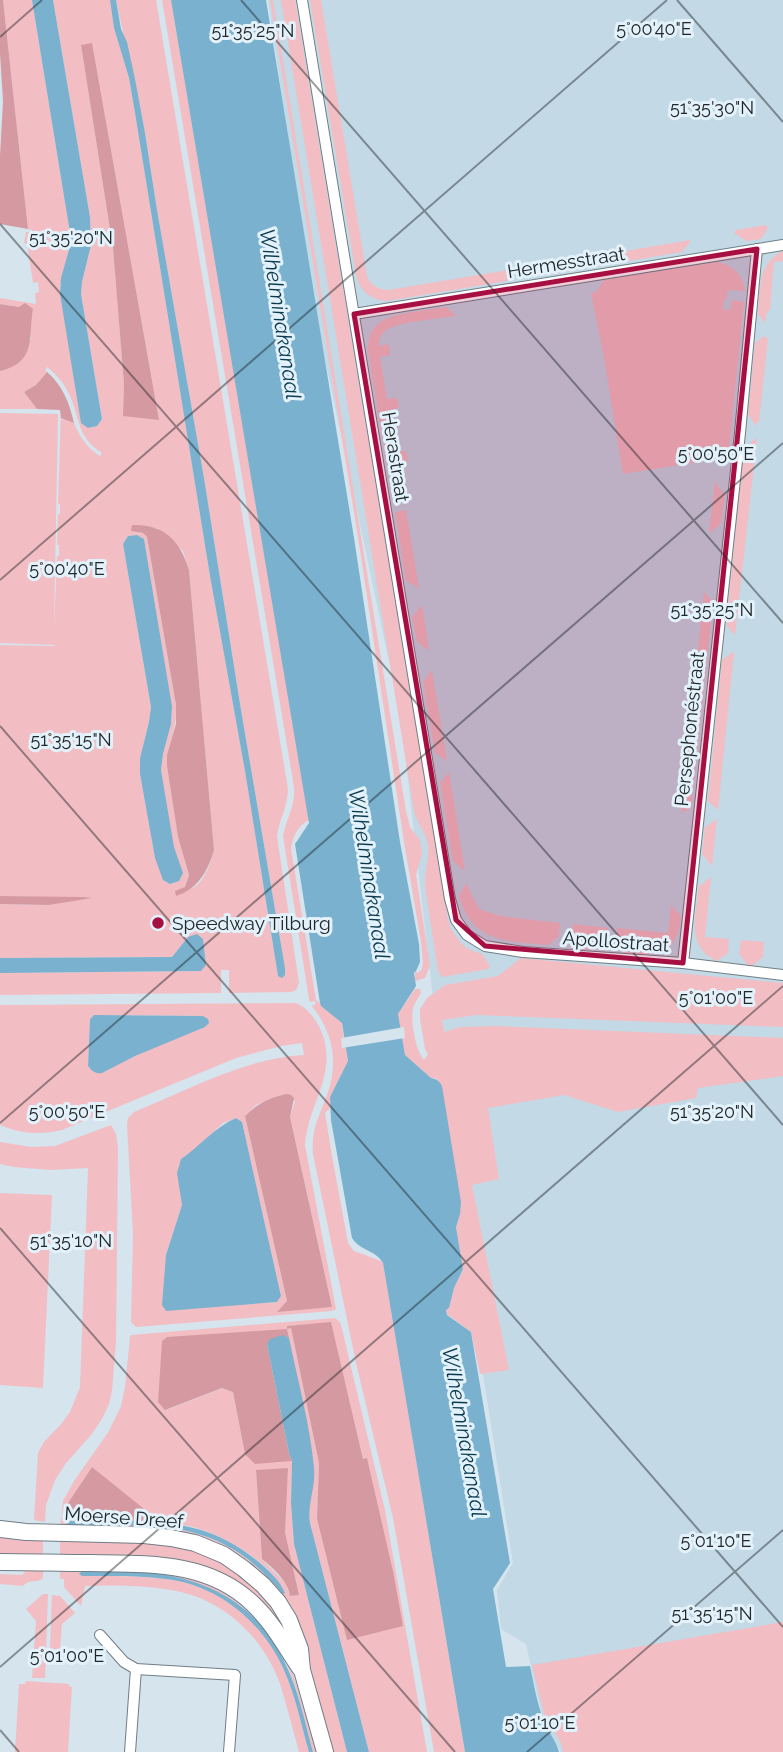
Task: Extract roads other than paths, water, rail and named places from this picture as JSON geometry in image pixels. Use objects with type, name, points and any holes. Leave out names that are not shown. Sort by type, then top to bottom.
[{"type":"street","name":"Herastraat","points":[[302,0],[447,886],[456,920]]},
{"type":"street","name":"Hermesstraat","points":[[355,314],[783,245]]},
{"type":"street","name":"Persephonéstraat","points":[[682,963],[740,433],[757,249]]},
{"type":"street","name":"Apollostraat","points":[[456,920],[467,935],[485,946],[523,952],[682,963],[783,975]]},
{"type":"street","name":"Moerse Dreef","points":[[0,1529],[171,1538],[195,1543],[224,1555],[263,1585],[289,1620],[300,1649],[302,1670],[325,1752]]},
{"type":"street","name":"Moerse Dreef","points":[[0,1562],[164,1565],[200,1573],[233,1589],[251,1602],[268,1620],[302,1670]]},
{"type":"street","points":[[100,1636],[124,1662],[136,1669],[235,1675],[229,1752]]},
{"type":"street","points":[[130,1752],[136,1669]]},
{"type":"water","points":[[32,0],[53,0],[90,217],[91,245],[81,294],[102,419],[97,426],[88,428],[81,423],[60,294],[61,278],[70,246],[70,233]]},
{"type":"water","points":[[110,0],[116,0],[145,133],[285,968],[282,978],[278,976],[210,576],[129,78],[114,28]]},
{"type":"water","name":"Wilhelminakanaal","points":[[171,0],[266,0],[354,538],[400,842],[419,944],[420,962],[414,973],[416,986],[398,1014],[405,1055],[442,1086],[461,1202],[456,1227],[463,1269],[446,1310],[447,1315],[471,1332],[510,1563],[493,1589],[506,1667],[530,1666],[542,1714],[559,1752],[465,1752],[383,1263],[352,1238],[331,1120],[330,1097],[348,1061],[342,1023],[320,1003],[295,844],[309,823]]},
{"type":"water","points":[[137,535],[144,539],[172,706],[161,770],[174,847],[183,873],[179,881],[170,884],[163,880],[155,858],[140,774],[140,758],[151,707],[123,544],[128,536]]},
{"type":"water","points":[[197,934],[203,939],[206,965],[201,971],[0,973],[0,958],[172,957],[188,937]]},
{"type":"water","points":[[94,1015],[203,1016],[209,1023],[100,1073],[94,1072],[88,1066],[90,1019]]},
{"type":"water","points":[[236,1118],[242,1122],[281,1296],[277,1302],[166,1311],[162,1305],[166,1255],[182,1205],[177,1173],[181,1159],[221,1126]]},
{"type":"water","points":[[283,1335],[289,1338],[312,1452],[314,1475],[310,1523],[369,1752],[347,1752],[294,1544],[292,1461],[267,1344],[270,1339]]},
{"type":"water","points":[[112,1520],[191,1527],[226,1540],[261,1564],[278,1581],[285,1593],[237,1551],[187,1531],[133,1525],[71,1526],[66,1523]]},
{"type":"water","points":[[143,1572],[173,1576],[201,1584],[227,1597],[250,1614],[270,1636],[291,1675],[313,1752],[309,1752],[294,1698],[280,1662],[258,1629],[228,1602],[211,1592],[173,1580],[82,1576],[79,1574]]},
{"type":"place","name":"Speedway Tilburg","points":[[158,923]]}]
